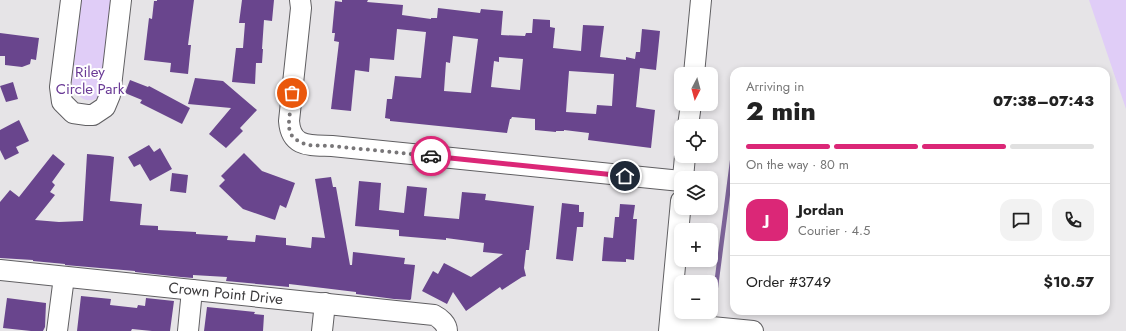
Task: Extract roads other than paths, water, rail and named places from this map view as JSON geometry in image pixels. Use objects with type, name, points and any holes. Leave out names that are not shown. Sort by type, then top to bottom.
[{"type":"street","points":[[71,0],[60,87],[62,102],[73,112],[93,115],[105,107],[110,95],[121,0]]},
{"type":"street","points":[[300,0],[301,8],[289,121],[292,136],[298,141],[307,145],[332,146],[674,181]]},
{"type":"street","points":[[694,67],[697,0]]},
{"type":"street","points":[[680,215],[670,327],[753,331]]},
{"type":"street","name":"Crown Point Drive","points":[[0,270],[434,315],[440,318],[447,329]]},
{"type":"street","points":[[57,331],[64,277]]},
{"type":"street","points":[[188,331],[192,290]]},
{"type":"street","points":[[322,331],[325,303]]},
{"type":"waterway","points":[[717,275],[730,177]]},
{"type":"park label","name":"Riley Circle Park","points":[[90,80]]}]
